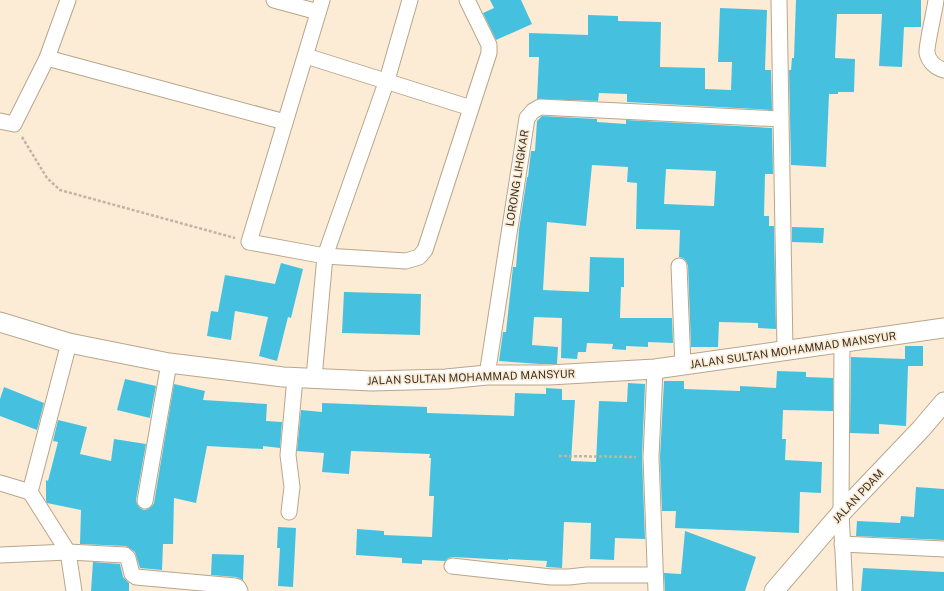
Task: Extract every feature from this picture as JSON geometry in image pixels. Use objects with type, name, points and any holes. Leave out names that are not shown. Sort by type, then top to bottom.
[{"type":"street","points":[[7,122],[47,58],[68,0]]},
{"type":"street","points":[[274,0],[320,6],[249,242],[325,256],[406,261],[419,257],[425,250],[489,53],[489,45],[467,0]]},
{"type":"street","points":[[314,378],[325,256],[387,80],[410,0]]},
{"type":"street","points":[[779,0],[785,351]]},
{"type":"street","points":[[936,0],[927,52],[930,61],[940,69],[944,70]]},
{"type":"street","points":[[306,56],[387,80],[471,108]]},
{"type":"street","points":[[47,58],[285,122]]},
{"type":"street","name":"LORONG LIHGKAR","points":[[487,375],[527,118],[533,111],[540,107],[781,119]]},
{"type":"street","points":[[679,266],[683,366]]},
{"type":"street","name":"JALAN SULTAN MOHAMMAD MANSYUR","points":[[0,322],[69,343],[169,363],[294,378],[379,380],[446,379],[487,375],[549,375],[656,369],[944,328]]},
{"type":"street","points":[[69,343],[30,492],[68,552],[74,591]]},
{"type":"street","points":[[842,343],[841,513],[845,591]]},
{"type":"street","points":[[145,501],[169,363]]},
{"type":"street","points":[[656,369],[651,457],[656,591]]},
{"type":"street","points":[[289,512],[292,487],[288,455],[294,378]]},
{"type":"street","name":"JALAN PDAM","points":[[774,591],[841,513],[921,429],[944,402]]},
{"type":"street","points":[[1,488],[30,492]]},
{"type":"street","points":[[842,544],[944,549]]},
{"type":"street","points":[[0,555],[68,552],[125,555],[128,558],[132,574],[136,577],[235,586],[238,587],[240,591]]},
{"type":"street","points":[[452,566],[552,577],[587,575],[655,575]]},
{"type":"path","points":[[7,122],[47,178],[60,190],[249,242]]},
{"type":"path","points":[[559,456],[651,457]]},
{"type":"building","points":[[490,0],[521,0],[532,24],[496,40],[483,13],[494,8]]},
{"type":"building","points":[[796,0],[921,0],[921,27],[904,27],[902,67],[879,66],[882,14],[837,14],[835,58],[855,59],[854,92],[838,92],[838,94],[829,94],[826,167],[791,165],[789,70],[791,70],[792,58],[794,58]]},
{"type":"building","points":[[720,8],[767,10],[765,70],[771,70],[772,110],[627,102],[627,94],[599,93],[598,101],[537,99],[539,57],[529,57],[529,33],[588,35],[588,15],[618,16],[618,21],[661,22],[660,67],[705,68],[705,89],[731,90],[732,62],[718,62]]},
{"type":"building","points":[[542,116],[597,119],[597,122],[626,124],[626,120],[772,128],[773,174],[765,174],[764,216],[769,216],[769,226],[774,226],[776,329],[758,328],[758,323],[719,322],[718,347],[691,347],[688,266],[683,258],[679,257],[680,230],[636,229],[637,183],[627,182],[628,167],[592,165],[586,226],[547,222],[543,290],[589,292],[590,257],[624,258],[624,287],[621,287],[620,318],[672,318],[673,343],[648,342],[648,347],[626,346],[626,350],[612,349],[613,344],[587,343],[586,352],[578,352],[577,359],[561,358],[562,318],[534,317],[532,345],[558,347],[557,364],[499,361],[503,332],[506,332],[513,267],[516,267],[519,230],[531,151],[535,151],[537,121]],"holes":[[[666,169],[716,171],[714,206],[664,204]]]},
{"type":"building","points":[[792,227],[824,228],[823,243],[792,242]]},
{"type":"building","points":[[281,263],[303,269],[291,318],[288,317],[277,361],[259,356],[268,317],[235,311],[231,340],[207,336],[211,311],[218,312],[225,275],[275,284]]},
{"type":"building","points":[[344,292],[421,294],[420,335],[342,333]]},
{"type":"building","points":[[905,346],[923,346],[923,366],[908,366],[906,426],[879,424],[879,434],[850,433],[851,357],[905,359]]},
{"type":"building","points":[[777,371],[806,372],[806,377],[833,378],[833,411],[783,410],[782,439],[786,439],[785,460],[822,462],[821,493],[800,492],[799,533],[675,528],[676,511],[662,511],[660,457],[664,381],[684,381],[684,389],[740,391],[740,386],[776,388]]},
{"type":"building","points":[[125,379],[156,386],[150,418],[117,410]]},
{"type":"building","points":[[628,383],[645,384],[642,457],[645,539],[615,538],[614,560],[590,559],[591,523],[564,522],[562,568],[546,567],[547,561],[453,557],[448,558],[445,561],[422,560],[422,564],[402,563],[402,558],[356,555],[357,529],[384,531],[384,535],[432,537],[434,496],[429,496],[430,454],[351,451],[349,474],[322,472],[324,453],[297,451],[301,410],[322,412],[322,403],[427,407],[427,413],[514,416],[515,393],[546,394],[546,388],[562,389],[562,400],[575,400],[571,461],[596,462],[599,401],[627,402]]},
{"type":"building","points":[[174,384],[205,391],[203,400],[267,404],[266,421],[282,422],[280,448],[263,446],[263,449],[207,446],[196,503],[174,498],[173,544],[163,544],[162,570],[140,568],[135,552],[126,546],[80,544],[81,510],[47,503],[46,480],[48,481],[58,442],[53,441],[58,420],[87,427],[80,454],[111,461],[114,439],[146,444],[136,500],[140,508],[144,510],[148,509],[154,503]]},
{"type":"building","points":[[4,387],[44,403],[37,430],[0,416],[0,399]]},
{"type":"building","points":[[916,487],[944,489],[944,540],[856,536],[857,521],[900,523],[901,516],[914,517]]},
{"type":"building","points":[[278,527],[296,528],[293,587],[278,586],[280,548],[277,548]]},
{"type":"building","points":[[685,531],[756,557],[745,591],[665,591],[664,573],[681,574]]},
{"type":"building","points":[[212,554],[244,555],[243,580],[236,577],[211,575]]},
{"type":"building","points":[[93,562],[120,564],[123,577],[129,583],[129,591],[91,591]]},
{"type":"building","points":[[863,568],[944,572],[944,591],[861,591]]}]
